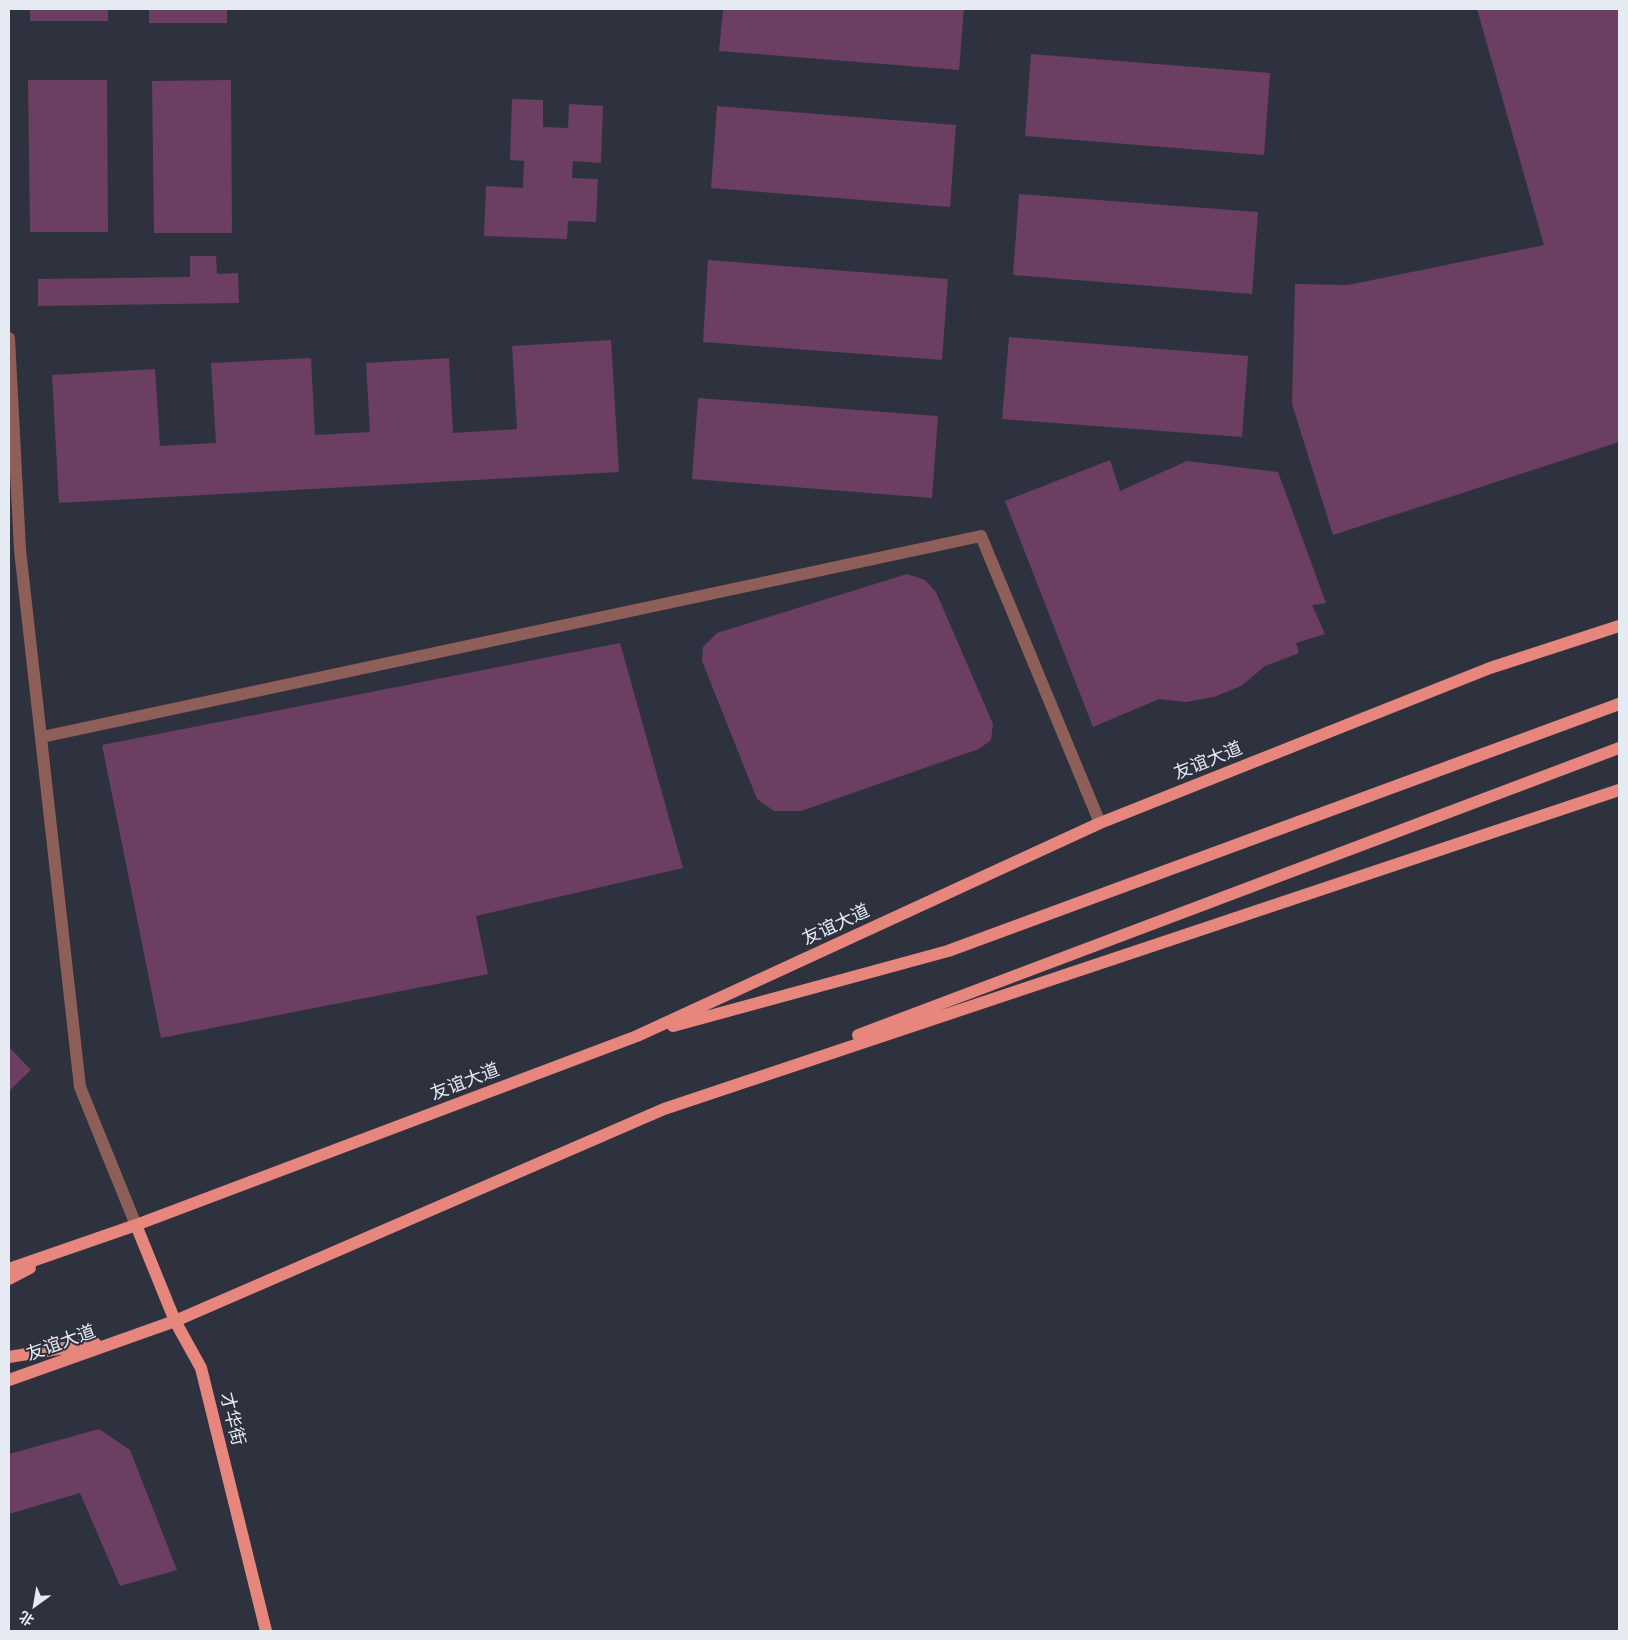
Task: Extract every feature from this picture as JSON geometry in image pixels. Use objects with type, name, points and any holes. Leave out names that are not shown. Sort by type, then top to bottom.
[{"type":"main road","name":"友谊大道","points":[[9,1269],[136,1225],[637,1036],[1100,823],[1490,668],[1619,626]]},
{"type":"main road","points":[[637,1036],[948,951],[1619,704]]},
{"type":"main road","points":[[664,1109],[1619,748]]},
{"type":"main road","name":"友谊大道","points":[[9,1380],[175,1321],[664,1109],[1619,790]]},
{"type":"main road","name":"才华街","points":[[136,1225],[175,1321],[201,1368],[266,1631]]},
{"type":"main road","name":"友谊大道","points":[[9,1279],[65,1249]]},
{"type":"main road","name":"友谊大道","points":[[9,1357],[125,1338]]},
{"type":"street","points":[[9,338],[15,551],[42,737],[80,1087],[136,1225]]},
{"type":"street","points":[[42,737],[981,536],[1100,823]]},
{"type":"building","points":[[30,9],[108,9],[108,21],[30,21]]},
{"type":"building","points":[[149,9],[227,9],[227,23],[149,23]]},
{"type":"building","points":[[723,9],[964,9],[959,70],[719,51]]},
{"type":"building","points":[[1477,9],[1619,9],[1619,442],[1333,535],[1292,404],[1295,284],[1348,285],[1544,245]]},
{"type":"building","points":[[1031,54],[1270,73],[1264,155],[1025,136]]},
{"type":"building","points":[[28,80],[107,80],[108,232],[30,232]]},
{"type":"building","points":[[231,80],[232,233],[154,233],[152,81]]},
{"type":"building","points":[[512,99],[543,100],[543,127],[568,128],[569,104],[603,106],[601,163],[573,161],[572,178],[598,179],[596,222],[568,221],[567,239],[484,236],[486,186],[523,188],[524,161],[510,160]]},
{"type":"building","points":[[717,106],[956,125],[950,207],[711,188]]},
{"type":"building","points":[[1019,194],[1258,212],[1252,294],[1013,275]]},
{"type":"building","points":[[190,256],[216,256],[217,274],[238,273],[239,303],[38,306],[38,279],[190,277]]},
{"type":"building","points":[[708,260],[948,279],[942,360],[703,342]]},
{"type":"building","points":[[1009,337],[1248,356],[1242,437],[1002,419]]},
{"type":"building","points":[[611,340],[619,472],[59,503],[52,375],[155,369],[160,446],[216,443],[211,363],[311,358],[315,435],[370,432],[366,363],[449,358],[453,433],[517,429],[512,346]]},
{"type":"building","points":[[698,398],[938,416],[932,498],[692,479]]},
{"type":"building","points":[[1110,460],[1120,491],[1187,461],[1278,472],[1326,603],[1312,605],[1325,634],[1296,643],[1299,653],[1265,666],[1241,686],[1214,697],[1186,702],[1159,699],[1093,727],[1005,501]]},
{"type":"building","points":[[907,574],[925,580],[936,592],[993,724],[991,740],[979,749],[801,811],[774,811],[757,799],[702,661],[703,647],[717,633]]},
{"type":"building","points":[[620,643],[683,868],[476,916],[488,974],[161,1038],[102,745]]},
{"type":"building","points":[[9,1047],[31,1070],[9,1091]]},
{"type":"building","points":[[99,1429],[130,1450],[177,1570],[120,1586],[80,1493],[9,1514],[9,1454]]}]
